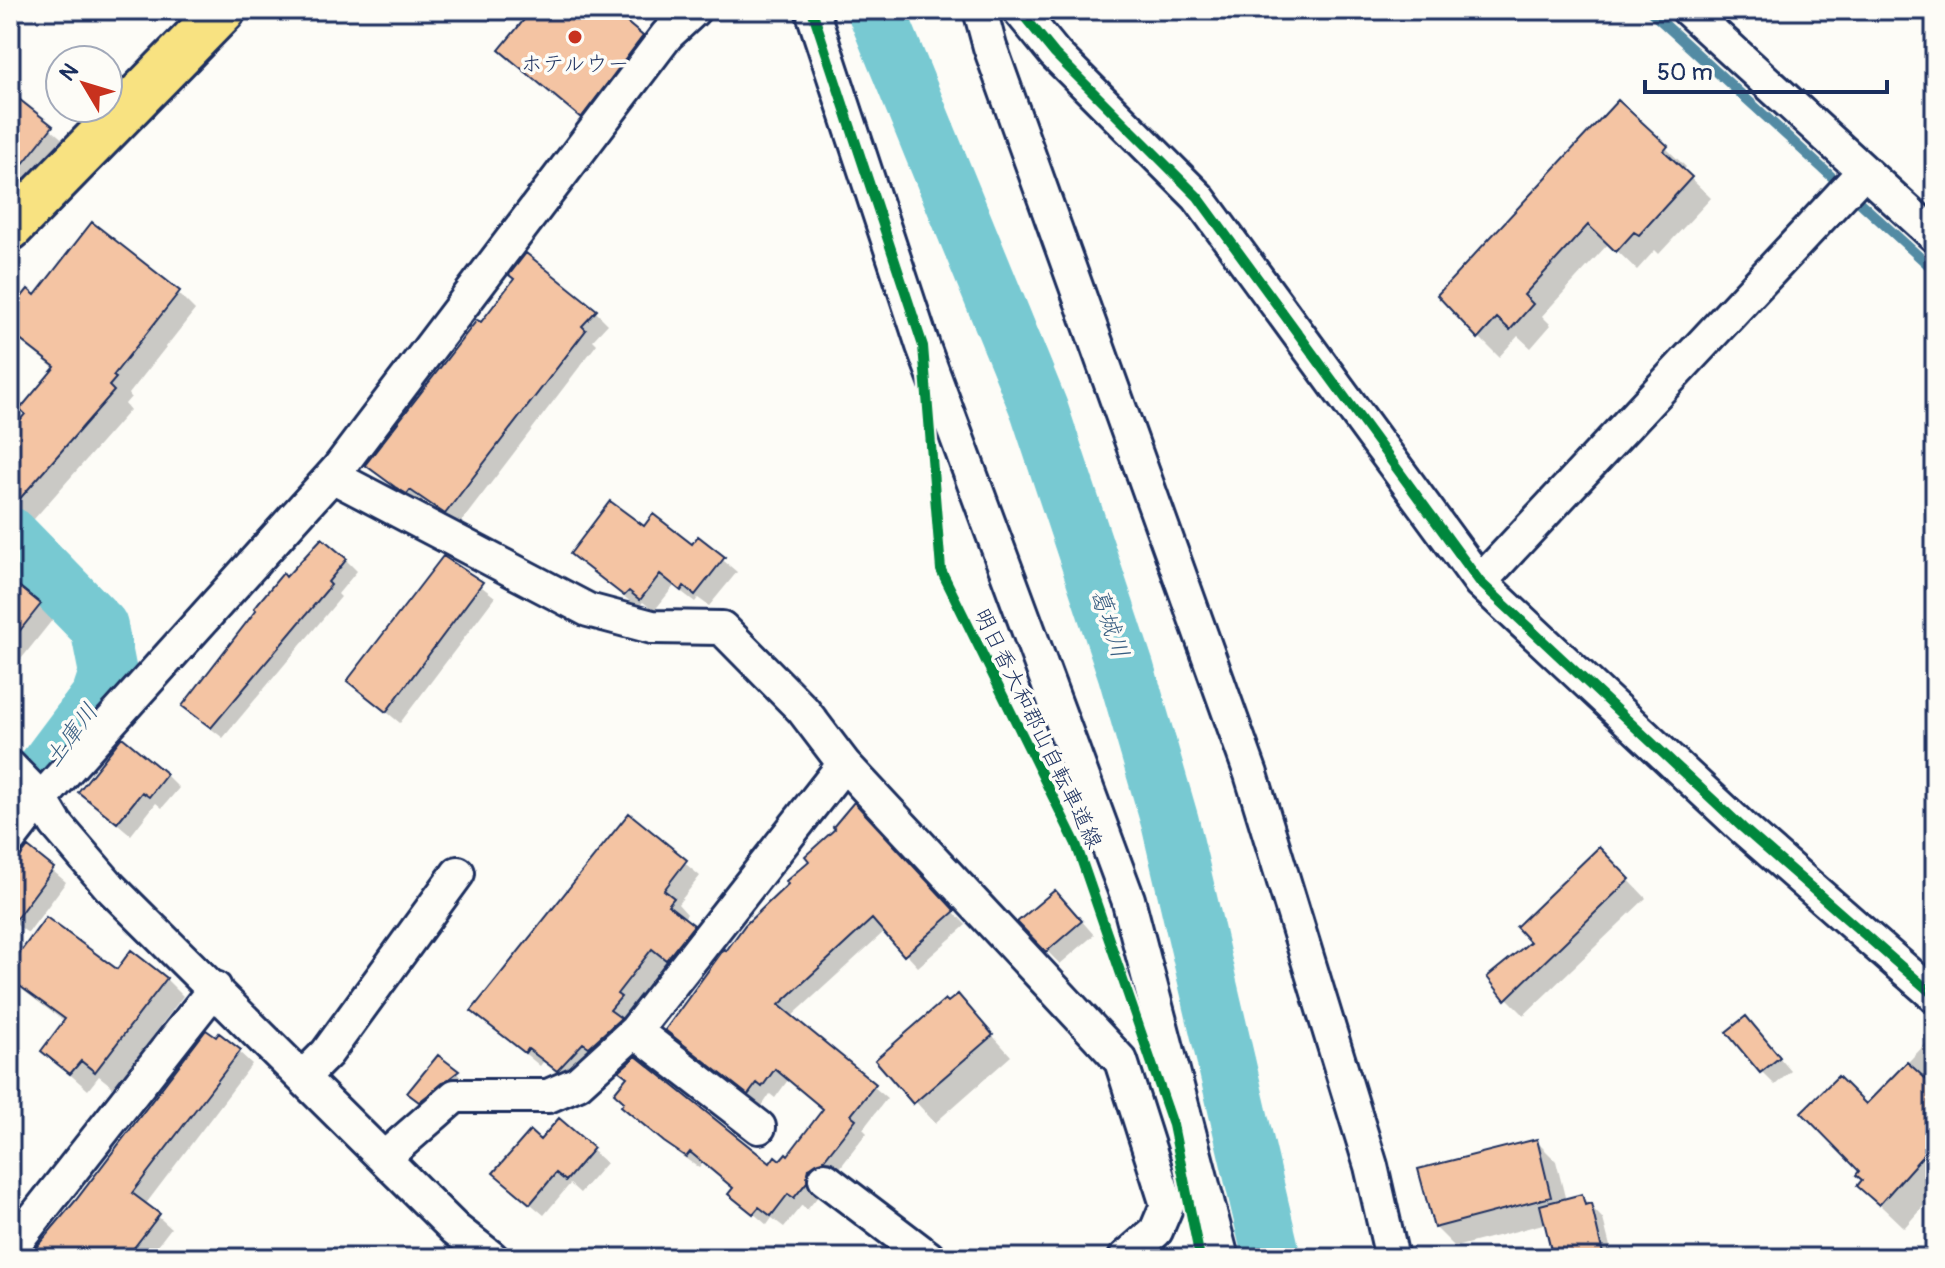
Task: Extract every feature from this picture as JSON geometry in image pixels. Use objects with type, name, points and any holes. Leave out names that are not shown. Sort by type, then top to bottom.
[{"type":"highway","points":[[10,228],[223,10]]},
{"type":"street","points":[[10,839],[41,799],[332,476],[667,35],[694,10]]},
{"type":"street","points":[[812,10],[923,346],[1128,899],[1222,1258]]},
{"type":"street","points":[[980,10],[990,47],[1251,774],[1371,1166],[1392,1258]]},
{"type":"street","points":[[1019,10],[1055,54],[1198,197],[1480,582],[1743,828],[1935,996]]},
{"type":"street","points":[[1688,10],[1935,236]]},
{"type":"street","points":[[1480,582],[1864,171]]},
{"type":"street","points":[[332,476],[588,610],[652,627],[722,628],[803,710],[844,764],[1121,1061],[1167,1205],[1156,1231],[1125,1258]]},
{"type":"street","points":[[384,1158],[455,1096],[548,1096],[578,1083],[635,1031],[844,764]]},
{"type":"street","points":[[10,767],[41,799],[56,824],[110,887],[455,1229],[492,1258]]},
{"type":"street","points":[[303,1077],[327,1053],[458,873]]},
{"type":"street","points":[[10,1249],[215,988]]},
{"type":"street","points":[[635,1031],[759,1127]]},
{"type":"street","points":[[825,1179],[929,1258]]},
{"type":"building","points":[[532,10],[612,10],[643,36],[581,118],[499,50]]},
{"type":"building","points":[[10,92],[44,119],[44,124],[53,126],[10,180]]},
{"type":"building","points":[[1618,100],[1668,146],[1664,151],[1692,177],[1639,235],[1634,232],[1616,252],[1588,225],[1524,295],[1533,304],[1510,330],[1497,318],[1478,339],[1437,295]]},
{"type":"building","points":[[92,222],[180,291],[113,376],[116,378],[109,386],[114,391],[10,510],[10,432],[25,414],[20,409],[55,367],[10,332],[10,311],[28,289],[35,295]]},
{"type":"building","points":[[526,253],[597,310],[582,326],[586,330],[445,514],[410,490],[407,494],[395,487],[365,465],[477,320],[481,322],[514,279],[509,275]]},
{"type":"building","points":[[610,501],[644,526],[653,514],[692,544],[698,536],[725,557],[695,595],[684,586],[681,591],[660,574],[640,600],[629,591],[624,596],[570,554]]},
{"type":"building","points":[[322,538],[347,559],[328,582],[331,585],[211,728],[182,706],[283,573],[286,577]]},
{"type":"building","points":[[443,556],[483,582],[386,712],[347,681]]},
{"type":"building","points":[[10,579],[41,604],[10,643]]},
{"type":"building","points":[[122,737],[167,774],[149,797],[142,792],[117,823],[78,792]]},
{"type":"building","points":[[854,802],[955,911],[904,956],[872,919],[779,1005],[876,1084],[851,1115],[856,1119],[823,1161],[809,1168],[807,1182],[794,1198],[788,1194],[771,1216],[759,1207],[753,1214],[728,1194],[733,1188],[690,1152],[686,1157],[621,1106],[624,1102],[614,1093],[627,1077],[619,1071],[636,1056],[770,1163],[775,1156],[780,1160],[786,1153],[788,1155],[823,1109],[775,1069],[762,1087],[757,1083],[748,1095],[665,1030],[724,949],[726,951],[745,925],[809,861],[805,856],[835,829],[833,827]]},
{"type":"building","points":[[629,813],[687,860],[664,890],[674,898],[668,905],[694,925],[666,960],[652,949],[617,994],[621,997],[610,1010],[621,1018],[589,1047],[583,1043],[557,1071],[528,1049],[525,1053],[471,1011]]},
{"type":"building","points":[[28,847],[54,868],[10,927],[10,870]]},
{"type":"building","points":[[1599,847],[1630,879],[1505,1000],[1487,977],[1530,942],[1516,927]]},
{"type":"building","points":[[1055,890],[1082,921],[1046,952],[1017,922]]},
{"type":"building","points":[[46,917],[117,969],[131,950],[167,978],[95,1072],[81,1061],[70,1074],[41,1051],[65,1019],[10,979],[10,966]]},
{"type":"building","points":[[958,994],[993,1035],[913,1104],[875,1060],[945,999],[948,1002]]},
{"type":"building","points":[[1746,1016],[1780,1057],[1760,1073],[1726,1032]]},
{"type":"building","points":[[206,1030],[216,1037],[219,1033],[241,1050],[132,1193],[160,1214],[126,1258],[27,1258],[76,1200]]},
{"type":"building","points":[[438,1055],[459,1071],[419,1102],[407,1093]]},
{"type":"building","points":[[1907,1062],[1935,1087],[1935,1142],[1879,1205],[1857,1186],[1862,1180],[1856,1175],[1859,1171],[1801,1112],[1838,1076],[1866,1104]]},
{"type":"building","points":[[559,1118],[594,1148],[566,1181],[556,1173],[530,1204],[493,1173],[530,1131],[540,1140]]},
{"type":"building","points":[[1537,1139],[1551,1197],[1434,1228],[1418,1169]]},
{"type":"building","points":[[1582,1194],[1585,1205],[1591,1203],[1604,1258],[1553,1258],[1540,1205]]},
{"type":"waterway","name":"葛城川","points":[[876,10],[1039,409],[1126,671],[1170,822],[1272,1258]]},
{"type":"waterway","points":[[1649,10],[1935,271]]},
{"type":"waterway","name":"土庫川","points":[[10,536],[99,627],[108,673],[100,697],[10,817]]},
{"type":"cycle path","name":"明日香大和郡山自転車道線","points":[[812,10],[923,346],[941,570],[1076,844],[1173,1125],[1200,1258]]},
{"type":"cycle path","points":[[1019,10],[1055,54],[1198,197],[1480,582],[1743,828],[1935,996]]},
{"type":"place","name":"ホテルウー","points":[[575,37]]}]
